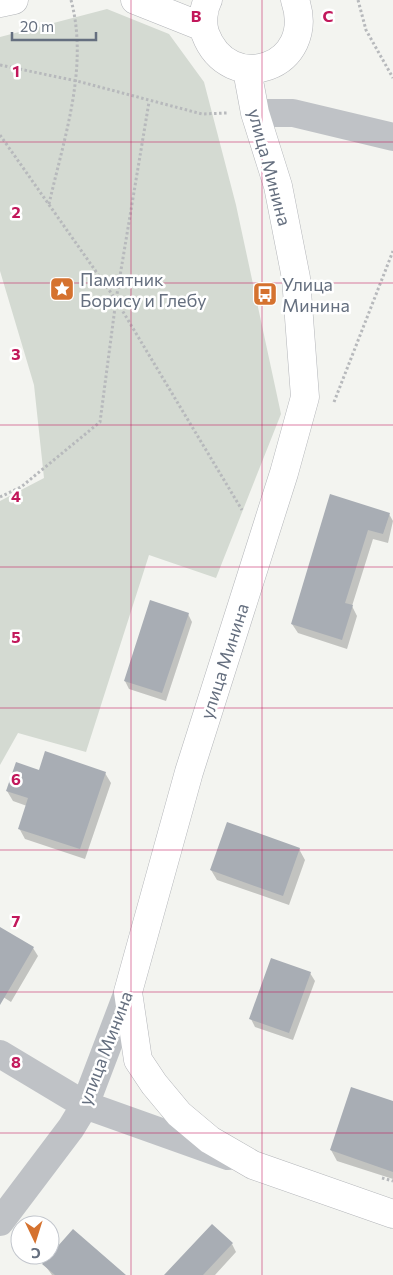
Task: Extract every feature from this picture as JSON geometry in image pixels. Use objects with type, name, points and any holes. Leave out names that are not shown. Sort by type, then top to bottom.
[{"type":"main road","points":[[0,3],[14,0]]},
{"type":"main road","points":[[135,0],[203,27]]},
{"type":"main road","points":[[208,0],[205,5],[203,27],[210,47],[226,63],[247,70],[268,67],[286,56],[298,37],[300,16],[295,0]]},
{"type":"main road","name":"улица Минина","points":[[128,992],[189,772],[284,473],[305,397],[296,278],[278,186],[255,113],[247,70]]},
{"type":"main road","points":[[128,992],[138,1060],[154,1084],[179,1114],[210,1140],[253,1165],[393,1214]]},
{"type":"street","points":[[255,113],[294,113],[393,137]]},
{"type":"street","name":"улица Минина","points":[[0,1222],[71,1128],[85,1105],[128,992]]},
{"type":"street","points":[[0,1054],[85,1105],[253,1165]]},
{"type":"path","points":[[49,205],[77,81],[75,16],[70,0]]},
{"type":"path","points":[[358,0],[366,30],[393,78]]},
{"type":"path","points":[[0,65],[77,81],[149,102],[202,114],[255,113]]},
{"type":"path","points":[[0,497],[21,487],[100,422],[116,300],[149,102]]},
{"type":"path","points":[[0,135],[116,300],[244,513]]},
{"type":"path","points":[[333,406],[393,251]]},
{"type":"path","points":[[376,1176],[393,1181]]},
{"type":"shaded area","points":[[107,9],[169,34],[204,82],[236,205],[281,414],[216,578],[149,555],[86,752],[18,733],[0,765],[0,501],[44,478],[34,385],[0,271],[0,37]]},
{"type":"building","points":[[330,494],[390,513],[383,534],[368,530],[345,603],[353,605],[342,640],[291,624]]},
{"type":"building","points":[[150,600],[189,613],[162,693],[124,681]]},
{"type":"building","points":[[45,751],[106,772],[80,849],[18,829],[28,798],[6,791],[16,762],[39,770]]},
{"type":"building","points":[[227,822],[300,848],[283,896],[210,870]]},
{"type":"building","points":[[0,927],[34,947],[0,1005]]},
{"type":"building","points":[[271,958],[311,972],[289,1033],[249,1019]]},
{"type":"building","points":[[351,1087],[393,1101],[393,1172],[330,1150]]},
{"type":"building","points":[[212,1224],[233,1243],[203,1275],[164,1275]]},
{"type":"building","points":[[73,1229],[126,1275],[55,1275],[43,1265],[60,1265],[60,1244]]},
{"type":"place","name":"Памятник Борису и Глебу","points":[[62,289]]},
{"type":"place","name":"Улица Минина","points":[[265,294]]}]
